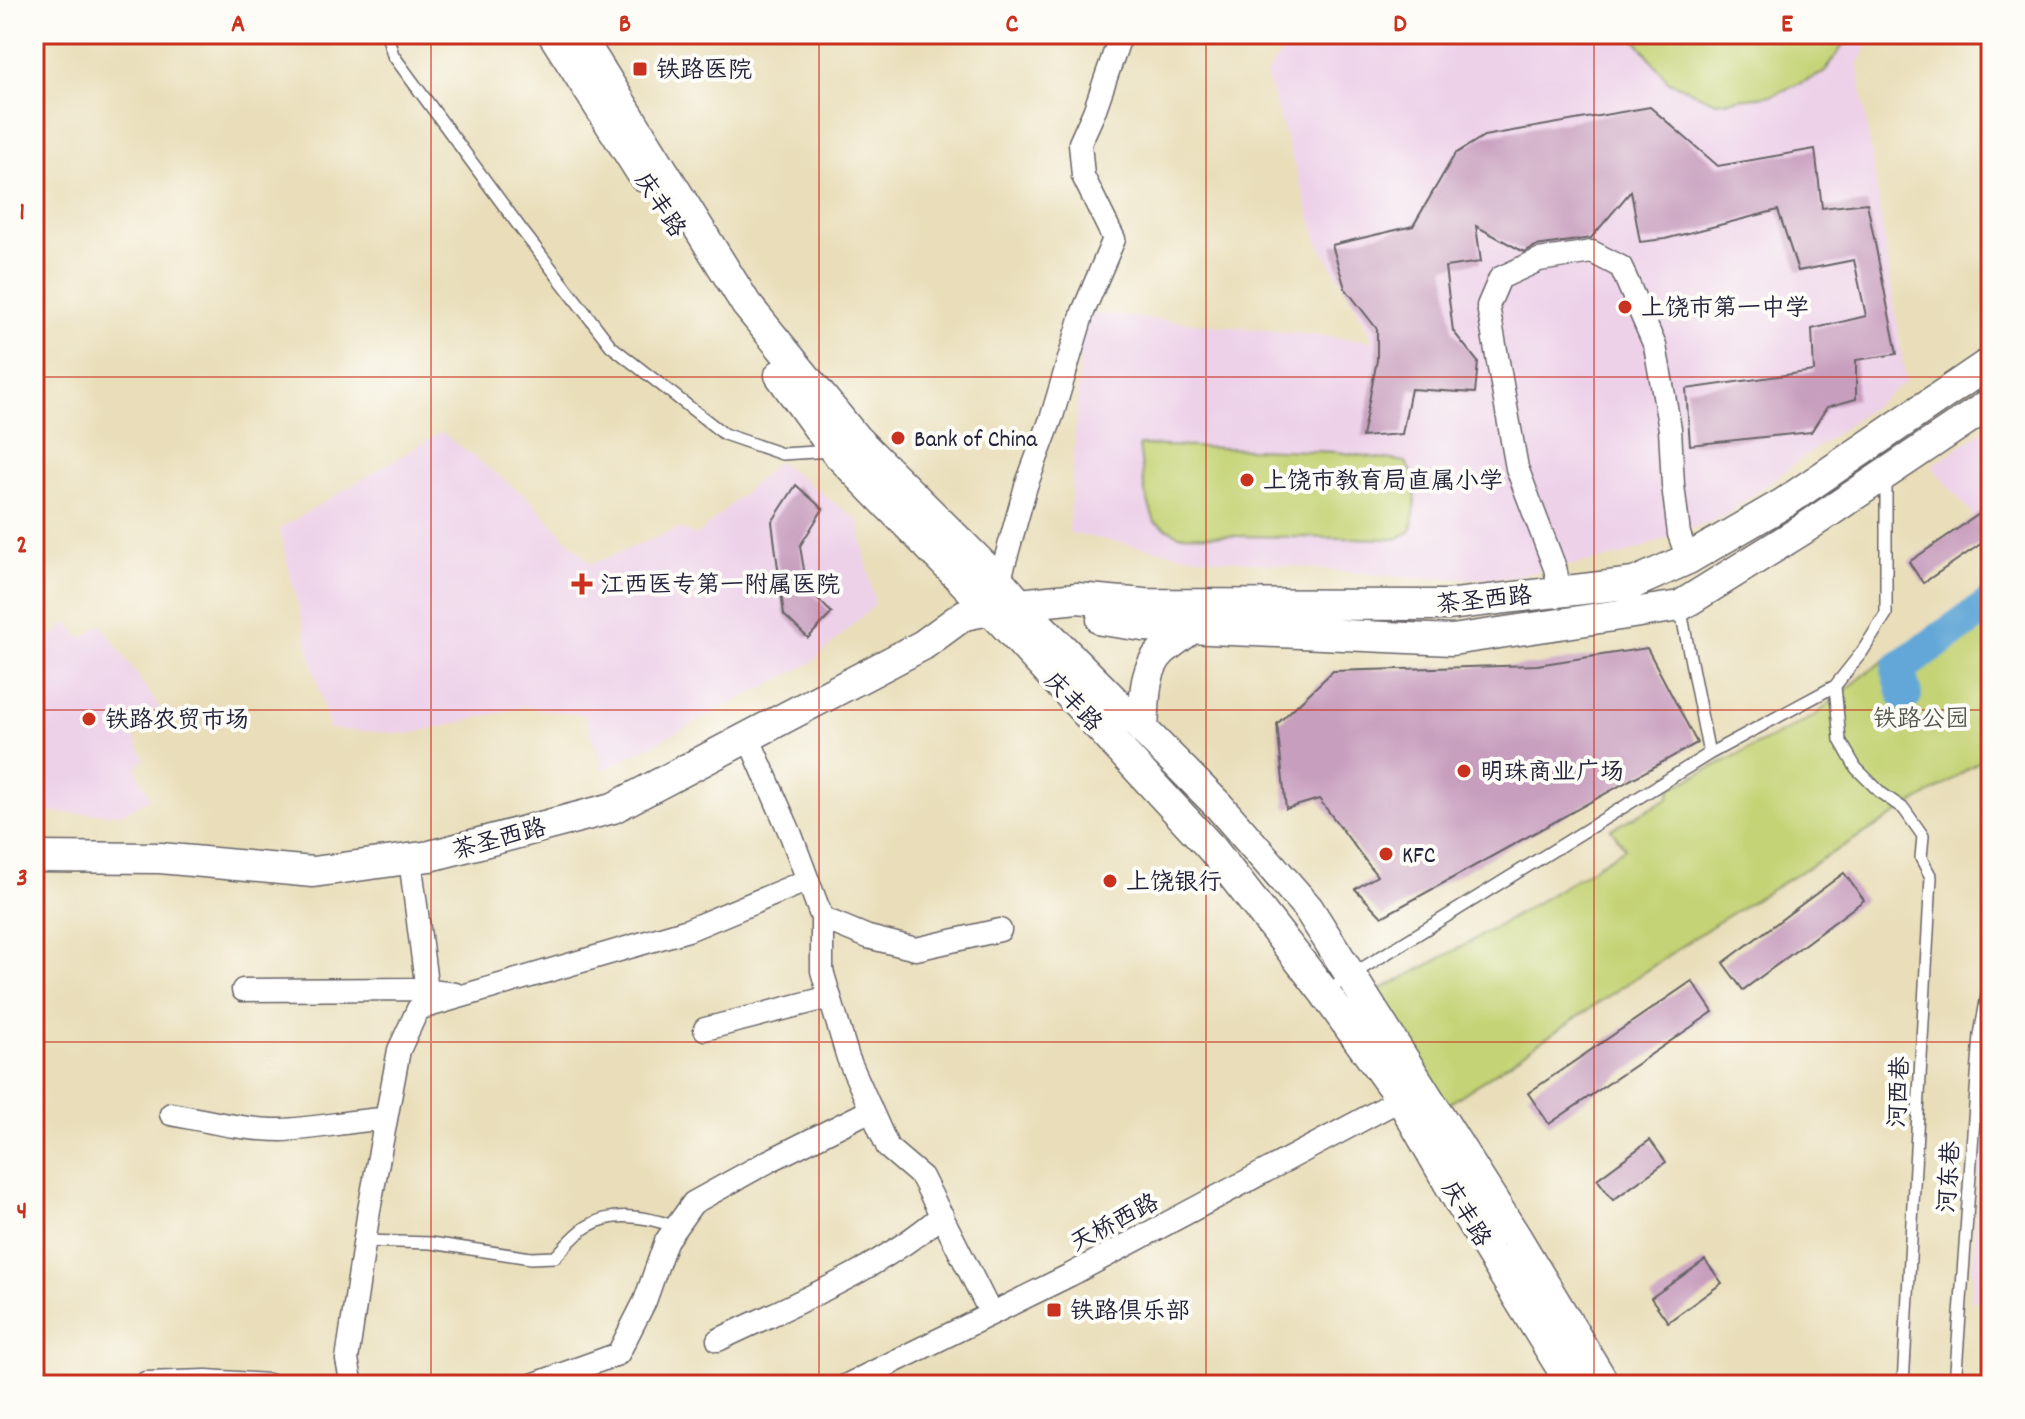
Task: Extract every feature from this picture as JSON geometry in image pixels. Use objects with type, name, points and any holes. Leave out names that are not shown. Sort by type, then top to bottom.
[{"type":"main road","name":"庆丰路","points":[[553,34],[711,282],[835,451],[1009,607],[1213,850],[1324,992],[1401,1099],[1467,1215],[1572,1385]]},
{"type":"main road","points":[[578,34],[746,304],[856,439],[1009,607],[1143,730],[1219,806],[1308,908],[1516,1237],[1605,1385]]},
{"type":"main road","name":"茶圣西路","points":[[34,857],[160,858],[313,872],[430,856],[613,808],[923,645],[964,615],[1009,607],[1077,598],[1144,604],[1447,605],[1634,583],[1688,559],[1784,503],[1991,362]]},
{"type":"main road","name":"茶圣西路","points":[[1009,607],[1143,626],[1452,640],[1680,606],[1886,475],[1991,403]]},
{"type":"main road","points":[[1143,730],[1150,671],[1159,653],[1192,628]]},
{"type":"street","points":[[1009,607],[1026,486],[1052,416],[1083,312],[1114,239],[1083,176],[1080,143],[1121,34]]},
{"type":"street","points":[[1560,591],[1555,568],[1517,468],[1488,306],[1500,278],[1539,260],[1592,252],[1621,267],[1655,346],[1670,429],[1679,534],[1688,559]]},
{"type":"street","points":[[749,739],[791,835],[822,918],[822,971],[848,1058],[888,1148],[922,1177],[991,1314]]},
{"type":"street","points":[[410,859],[427,991]]},
{"type":"street","points":[[352,1385],[347,1360],[386,1119],[399,1050],[418,1009],[688,930],[808,880]]},
{"type":"street","points":[[822,918],[868,937],[916,949],[1000,930]]},
{"type":"street","points":[[243,990],[427,991],[464,996]]},
{"type":"street","points":[[705,1029],[830,997]]},
{"type":"street","name":"天桥西路","points":[[847,1385],[1070,1275],[1401,1099]]},
{"type":"street","points":[[532,1385],[618,1354],[645,1301],[666,1241],[693,1203],[871,1110]]},
{"type":"street","points":[[171,1114],[236,1126],[282,1130],[353,1120],[386,1119]]},
{"type":"street","points":[[718,1340],[843,1280],[912,1241],[942,1215]]},
{"type":"street","points":[[146,1383],[206,1381],[268,1385]]},
{"type":"lane","points":[[387,34],[393,55],[611,346],[724,434],[782,454],[835,451]]},
{"type":"lane","points":[[1324,992],[1709,754],[1835,686],[1886,614],[1886,475]]},
{"type":"lane","points":[[1680,606],[1709,754]]},
{"type":"lane","name":"河西巷","points":[[1835,686],[1840,740],[1856,768],[1881,793],[1904,809],[1923,836],[1921,858],[1931,877],[1903,1385]]},
{"type":"lane","name":"河东巷","points":[[1955,1385],[1980,1035],[1991,973]]},
{"type":"lane","points":[[365,1241],[431,1243],[531,1258],[555,1257],[588,1226],[616,1216],[660,1221],[676,1227]]},
{"type":"shaded area","name":"上饶市第一中学","points":[[1295,34],[1874,34],[1858,65],[1906,382],[1724,516],[1621,556],[1503,578],[1420,579],[1190,556],[1069,533],[1083,312],[1373,341],[1319,244],[1266,74]]},
{"type":"shaded area","points":[[1991,425],[1991,537],[1932,466]]},
{"type":"shaded area","name":"江西医专第一附属医院","points":[[441,432],[528,498],[591,564],[678,529],[698,535],[778,461],[858,520],[875,604],[813,662],[603,770],[585,715],[523,707],[410,734],[329,729],[279,529]]},
{"type":"shaded area","name":"铁路农贸市场","points":[[68,623],[82,639],[101,624],[160,708],[130,729],[145,759],[136,768],[150,798],[122,814],[34,812],[34,651]]},
{"type":"shaded area","points":[[1988,1003],[1991,1003],[1991,1302],[1971,1300]]},
{"type":"green space","points":[[1631,34],[1851,34],[1824,73],[1773,95],[1716,102],[1669,82]]},
{"type":"green space","points":[[1139,445],[1337,452],[1406,462],[1413,479],[1415,496],[1411,531],[1396,539],[1179,535],[1155,522],[1145,493]]},
{"type":"green space","name":"铁路公园","points":[[1991,586],[1991,753],[1944,785],[1718,922],[1447,1105],[1374,993],[1501,924],[1625,848],[1611,829],[1669,798],[1671,788],[1813,717],[1869,671]]},
{"type":"building","points":[[1650,107],[1718,166],[1815,149],[1822,208],[1867,203],[1897,354],[1856,360],[1856,399],[1827,407],[1811,432],[1690,445],[1686,389],[1814,371],[1812,329],[1866,316],[1854,260],[1798,271],[1778,210],[1665,239],[1640,242],[1631,191],[1591,238],[1536,246],[1524,252],[1476,226],[1481,262],[1445,267],[1453,331],[1478,362],[1475,393],[1411,389],[1402,434],[1362,437],[1377,360],[1377,329],[1345,288],[1332,245],[1413,226],[1455,154],[1484,136]]},
{"type":"building","points":[[796,485],[823,509],[800,546],[807,588],[832,613],[808,638],[784,615],[772,522]]},
{"type":"building","points":[[1991,506],[1991,537],[1923,583],[1909,562]]},
{"type":"building","name":"明珠商业广场","points":[[1647,648],[1697,743],[1382,917],[1355,889],[1377,876],[1319,799],[1286,809],[1277,724],[1333,671],[1537,665]]},
{"type":"building","points":[[1844,873],[1864,900],[1743,990],[1723,963]]},
{"type":"building","points":[[1692,981],[1713,1012],[1549,1124],[1528,1093]]},
{"type":"building","points":[[1650,1140],[1666,1162],[1613,1200],[1597,1179]]},
{"type":"building","points":[[1705,1260],[1722,1283],[1668,1322],[1651,1298]]},
{"type":"waterway","points":[[1905,695],[1898,669],[1991,604]]},
{"type":"place","name":"铁路医院","points":[[640,69]]},
{"type":"place","name":"上饶市第一中学","points":[[1625,307]]},
{"type":"place","name":"Bank of China","points":[[898,438]]},
{"type":"place","name":"上饶市教育局直属小学","points":[[1247,480]]},
{"type":"place","name":"江西医专第一附属医院","points":[[582,584]]},
{"type":"place","name":"铁路农贸市场","points":[[89,719]]},
{"type":"place","name":"明珠商业广场","points":[[1464,771]]},
{"type":"place","name":"KFC","points":[[1386,854]]},
{"type":"place","name":"上饶银行","points":[[1110,881]]},
{"type":"place","name":"铁路俱乐部","points":[[1054,1310]]}]
